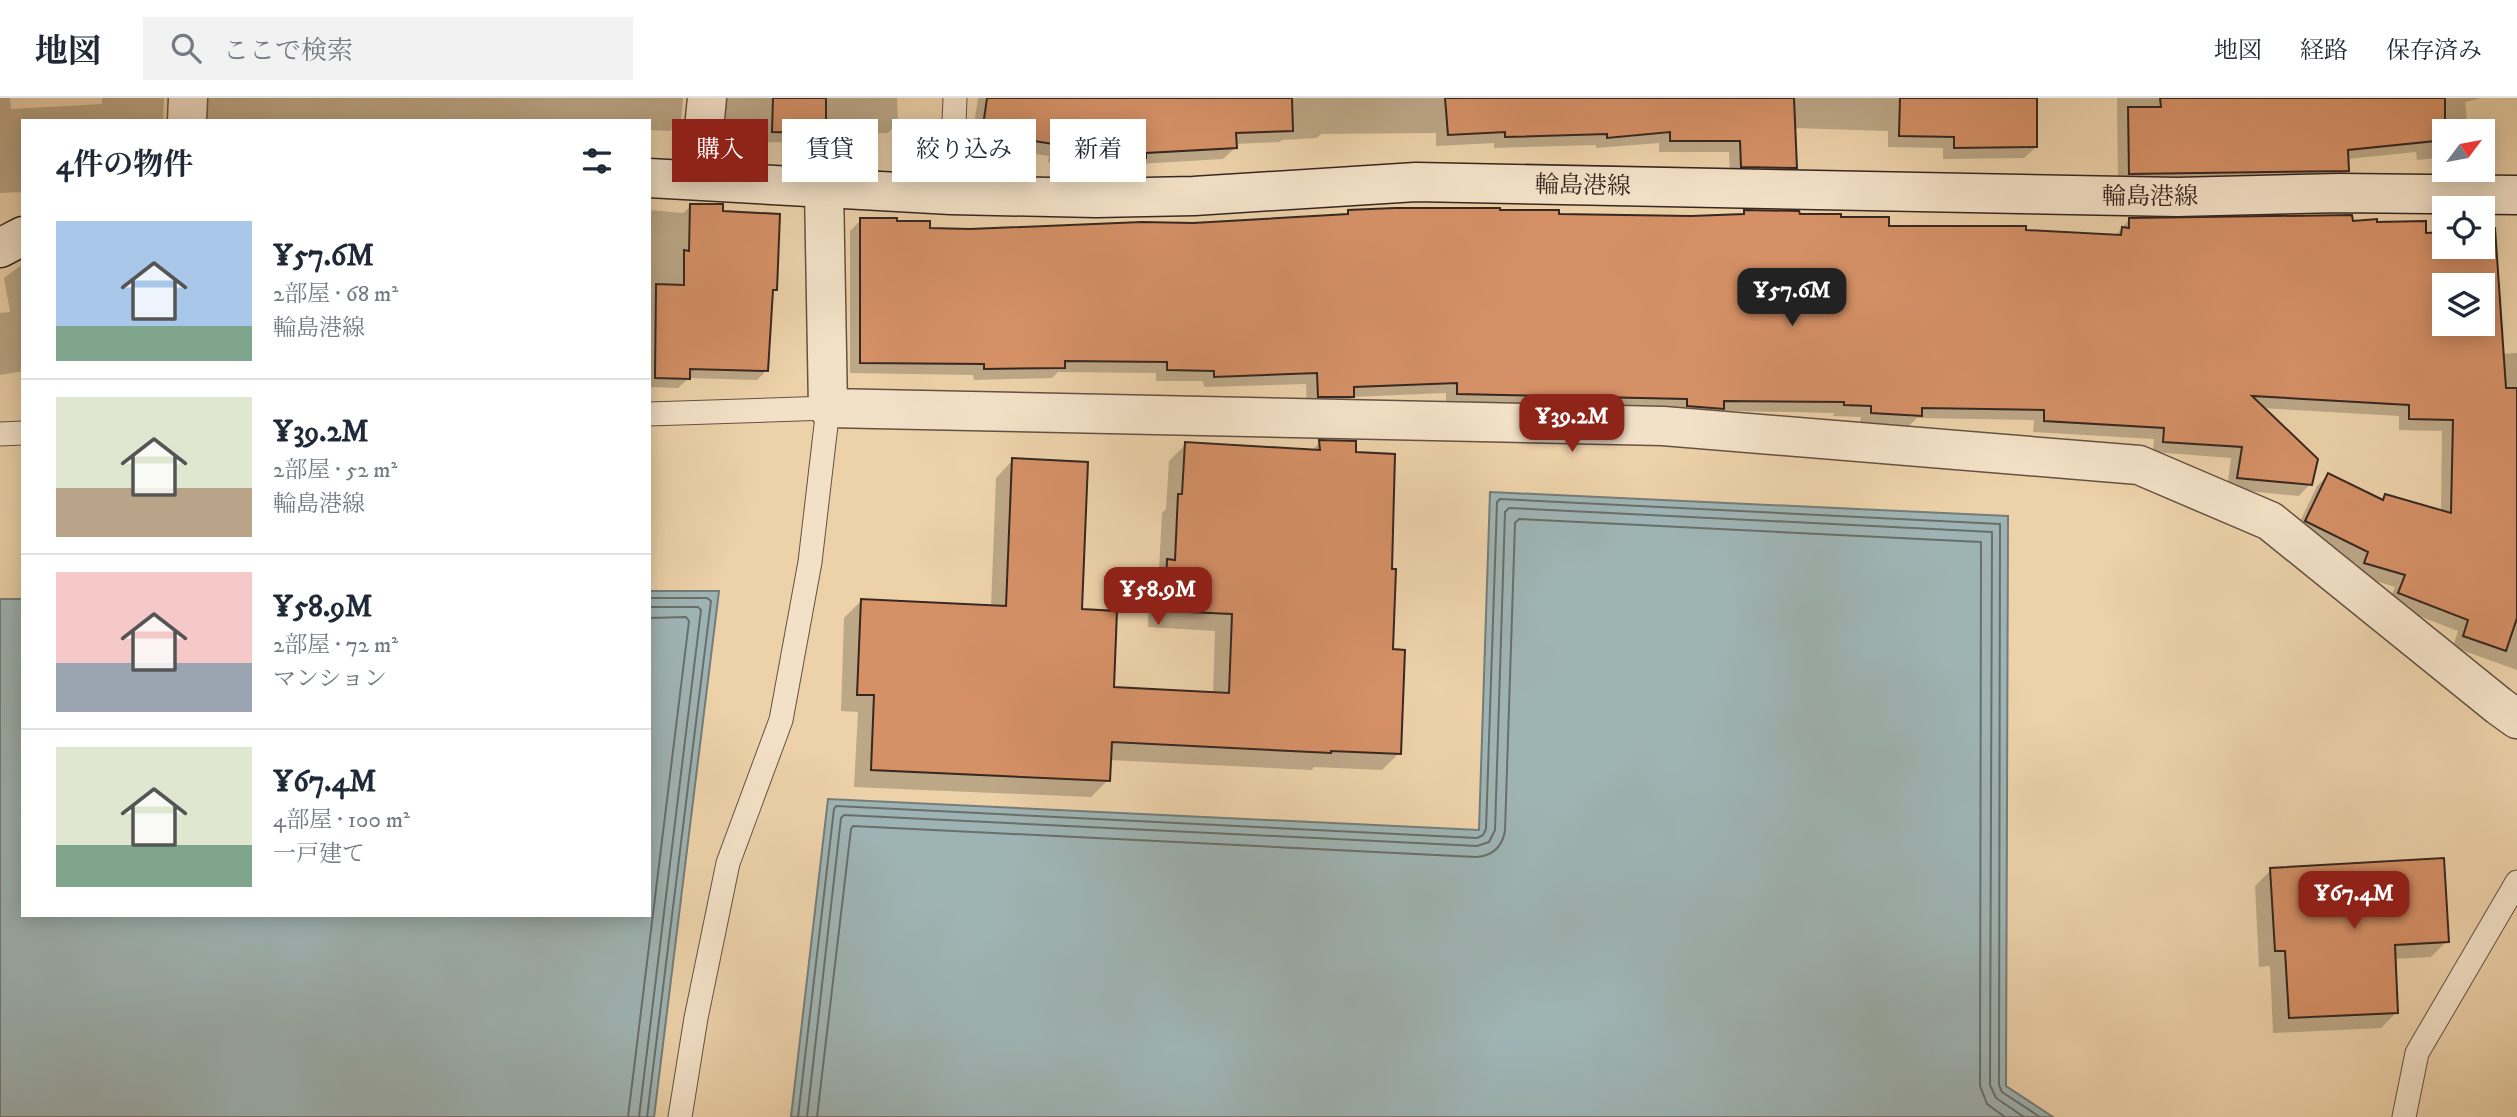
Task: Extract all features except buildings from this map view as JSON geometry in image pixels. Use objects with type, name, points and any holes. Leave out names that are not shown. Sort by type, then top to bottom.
[{"type":"street","points":[[187,98],[187,119]]},
{"type":"street","points":[[705,119],[707,98]]},
{"type":"street","name":"輪島港線","points":[[651,178],[672,179]]},
{"type":"street","name":"輪島港線","points":[[730,182],[951,195],[1194,196],[1416,182],[2177,197],[2340,193],[2517,195]]},
{"type":"street","points":[[824,188],[828,408],[1663,426],[2139,465],[2270,521],[2517,719]]},
{"type":"lane","points":[[951,195],[955,98]]},
{"type":"lane","points":[[651,414],[828,408],[810,562],[780,720],[728,863],[696,1018],[680,1117]]},
{"type":"lane","points":[[0,434],[21,433]]},
{"type":"lane","points":[[2404,1117],[2417,1053],[2517,881]]},
{"type":"water","points":[[1490,492],[2008,516],[2006,1086],[2053,1117],[791,1117],[828,799],[1479,830]]},
{"type":"water","points":[[651,591],[719,591],[654,1117],[0,1117],[0,599],[21,599],[21,917],[651,917]]}]
